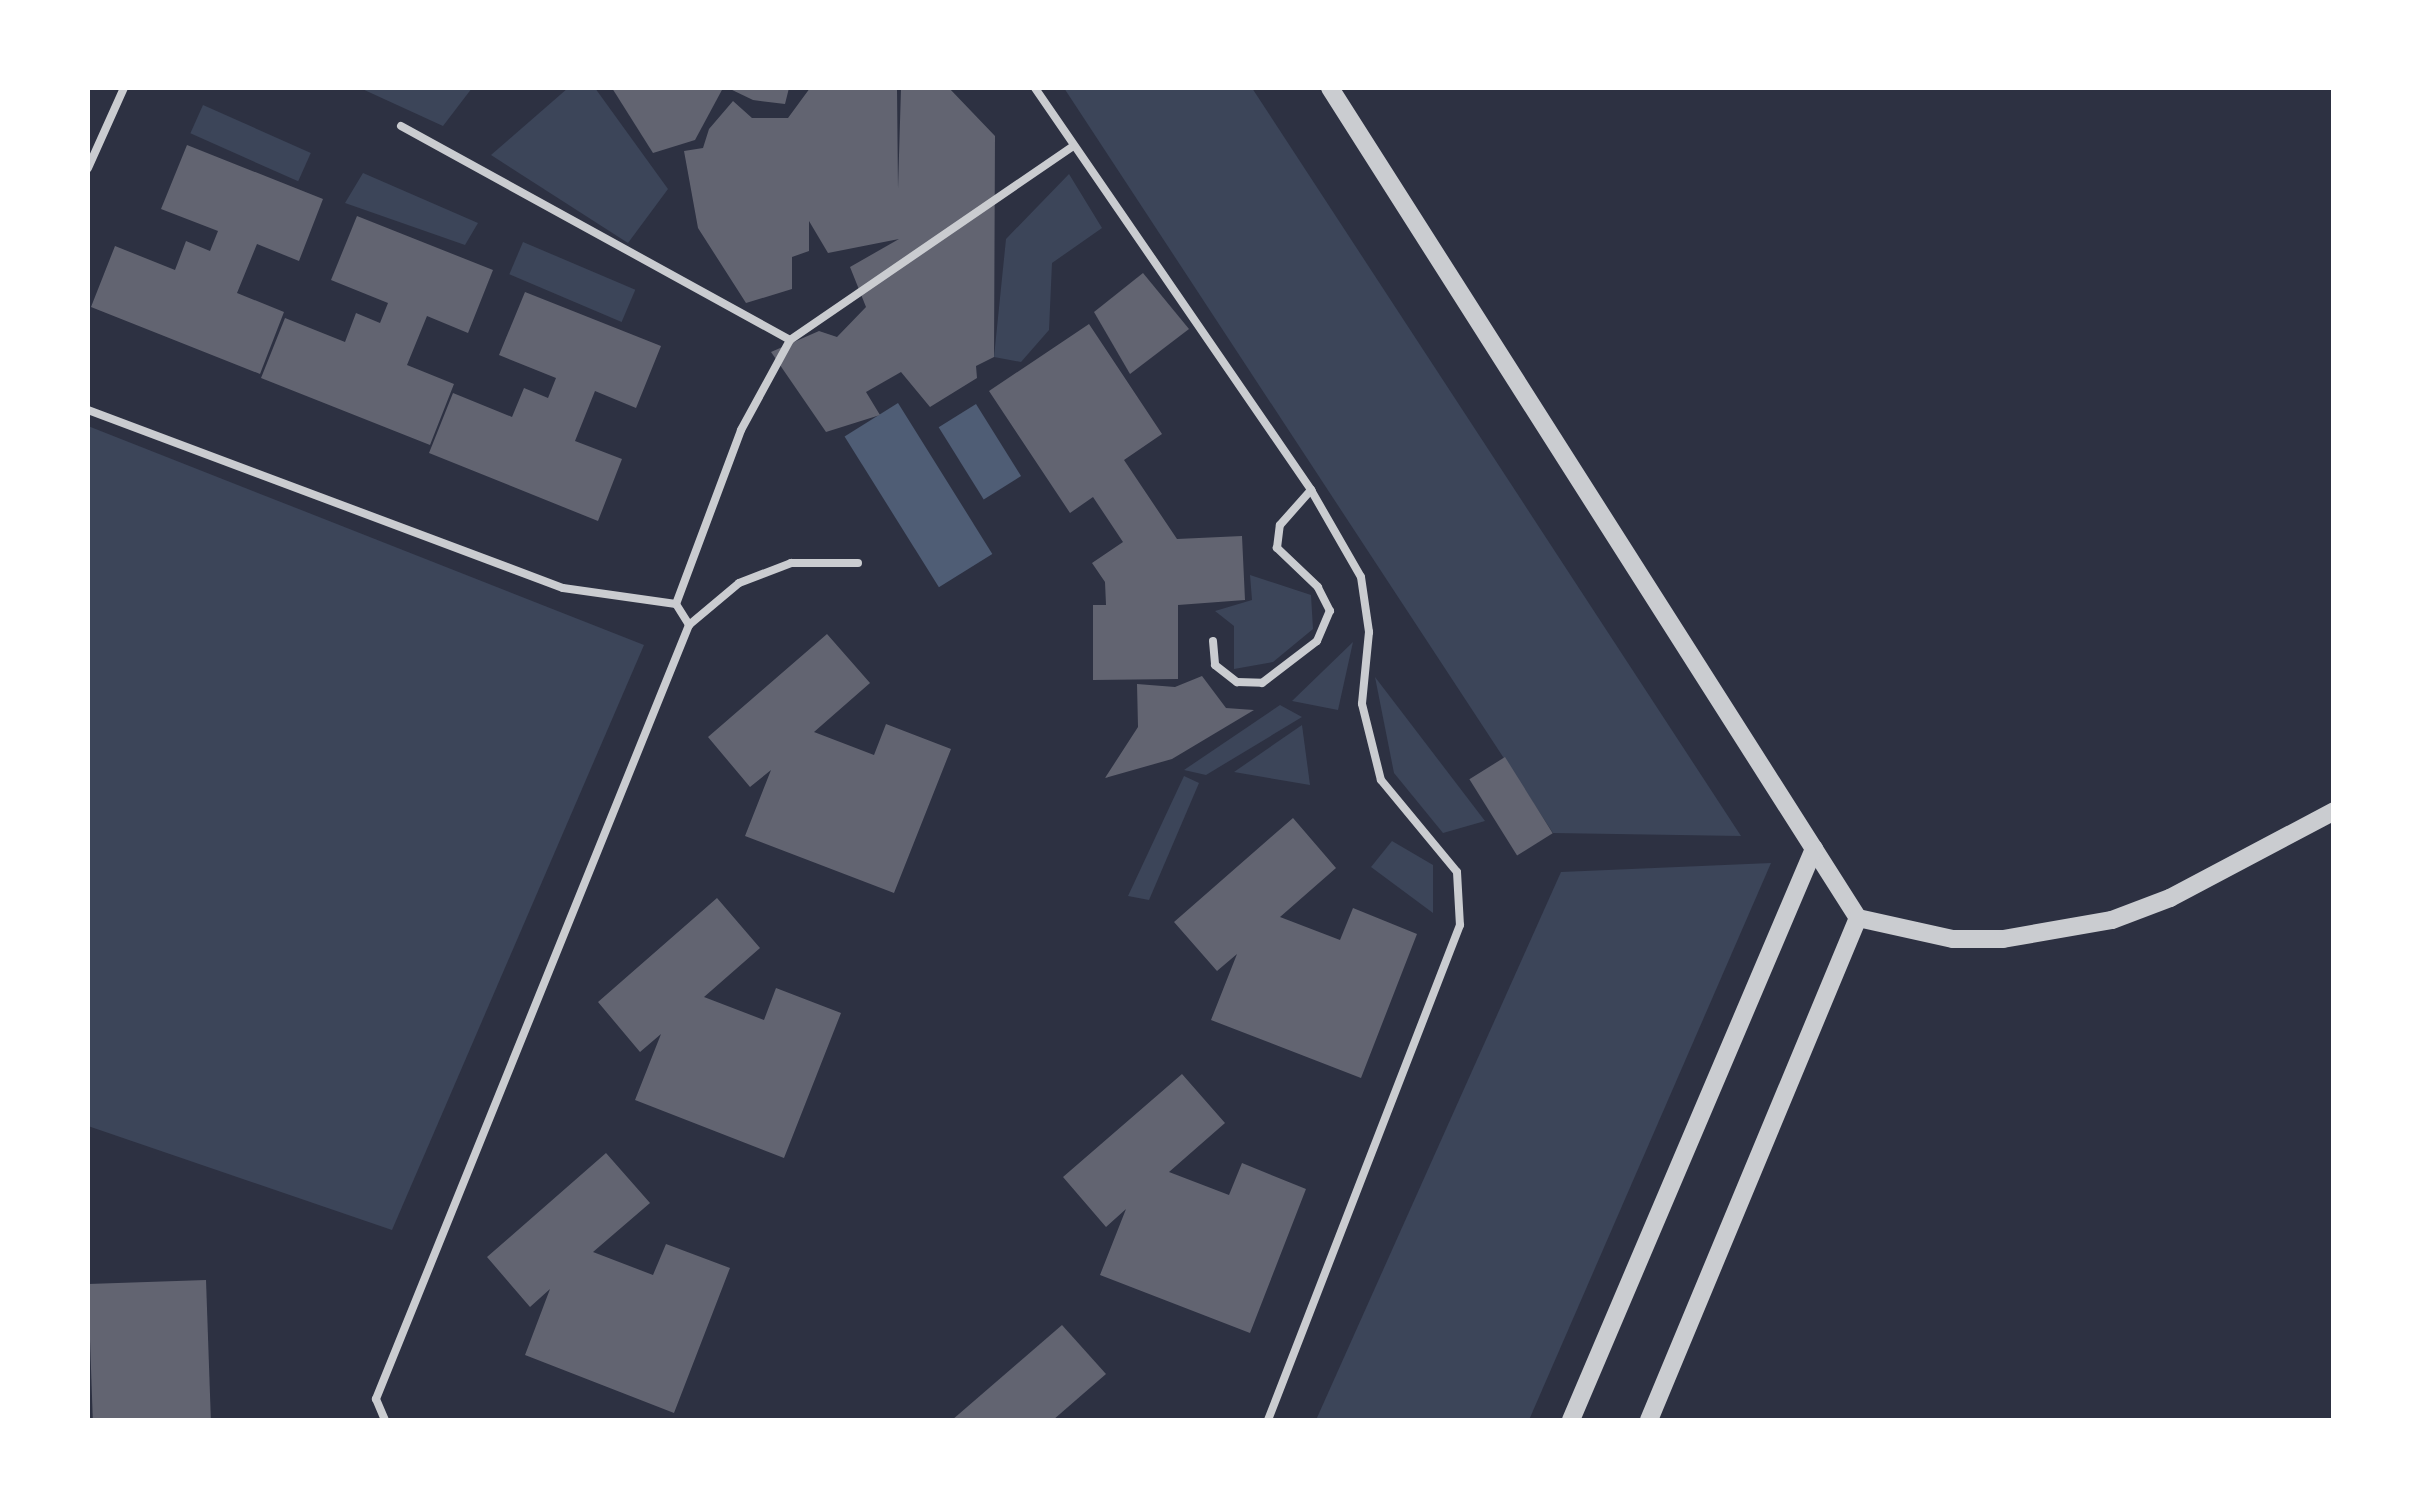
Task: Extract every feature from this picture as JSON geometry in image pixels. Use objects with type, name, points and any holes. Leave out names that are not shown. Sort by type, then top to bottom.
[{"type":"street","points":[[1330,88],[1858,918],[1970,939],[2112,920],[2170,898],[2334,812]]},
{"type":"street","points":[[1571,1420],[1814,849]]},
{"type":"street","points":[[1649,1420],[1858,918]]},
{"type":"lane","points":[[88,168],[124,88]]},
{"type":"lane","points":[[1035,88],[1311,490],[1361,577],[1369,632],[1362,704],[1381,780],[1457,872],[1460,925],[1268,1420]]},
{"type":"lane","points":[[402,126],[790,340]]},
{"type":"lane","points":[[676,604],[741,430],[790,340],[1073,146]]},
{"type":"lane","points":[[88,410],[562,588],[676,604],[689,624]]},
{"type":"lane","points":[[1213,642],[1215,664],[1237,682],[1262,683],[1317,640],[1330,611],[1318,587],[1276,548],[1280,525],[1311,490]]},
{"type":"lane","points":[[385,1420],[376,1398],[689,624],[740,583],[792,562],[858,563]]},
{"type":"shaded area","points":[[360,88],[472,88],[443,126]]},
{"type":"shaded area","points":[[568,88],[595,88],[668,189],[628,243],[491,155]]},
{"type":"shaded area","points":[[1064,88],[1252,88],[1741,836],[1553,833]]},
{"type":"shaded area","points":[[203,105],[311,153],[298,181],[190,133]]},
{"type":"shaded area","points":[[363,173],[478,223],[465,245],[345,203]]},
{"type":"shaded area","points":[[1069,174],[1102,228],[1052,263],[1049,330],[1021,362],[994,357],[1006,239]]},
{"type":"shaded area","points":[[523,242],[635,290],[622,322],[509,274]]},
{"type":"shaded area","points":[[898,403],[992,554],[939,587],[845,436]]},
{"type":"shaded area","points":[[976,404],[1021,476],[984,499],[939,427]]},
{"type":"shaded area","points":[[88,426],[644,645],[392,1230],[88,1126]]},
{"type":"shaded area","points":[[1250,575],[1311,595],[1313,629],[1273,662],[1234,669],[1234,626],[1215,611],[1252,600]]},
{"type":"shaded area","points":[[1353,642],[1338,710],[1292,701]]},
{"type":"shaded area","points":[[1375,677],[1485,821],[1443,833],[1394,773]]},
{"type":"shaded area","points":[[1280,705],[1302,717],[1206,775],[1184,770]]},
{"type":"shaded area","points":[[1302,725],[1310,785],[1234,772]]},
{"type":"shaded area","points":[[1184,776],[1199,783],[1149,900],[1128,896]]},
{"type":"shaded area","points":[[1392,841],[1433,865],[1433,913],[1371,867]]},
{"type":"shaded area","points":[[1771,863],[1529,1420],[1316,1420],[1561,872]]},
{"type":"building","points":[[612,88],[723,88],[695,140],[653,153]]},
{"type":"building","points":[[728,88],[789,88],[785,104],[753,100]]},
{"type":"building","points":[[810,88],[897,88],[898,189],[901,88],[949,88],[995,136],[994,357],[976,366],[977,378],[930,407],[901,372],[866,392],[880,415],[826,432],[771,352],[819,331],[837,337],[866,307],[850,267],[899,239],[828,253],[809,221],[809,251],[792,257],[792,289],[746,303],[698,228],[684,151],[703,148],[709,129],[733,101],[752,118],[788,118]]},
{"type":"building","points":[[187,145],[323,199],[299,261],[257,244],[237,293],[284,312],[260,374],[91,307],[115,246],[175,270],[186,241],[210,251],[218,231],[161,209]]},
{"type":"building","points":[[357,216],[493,270],[468,333],[427,316],[407,365],[454,384],[430,445],[261,378],[285,318],[345,342],[356,313],[380,323],[388,303],[331,280]]},
{"type":"building","points":[[1143,273],[1189,329],[1130,374],[1094,312]]},
{"type":"building","points":[[525,292],[661,346],[636,408],[595,391],[575,441],[622,459],[598,521],[429,453],[453,393],[512,417],[524,388],[548,398],[556,378],[499,355]]},
{"type":"building","points":[[1089,324],[1162,434],[1124,460],[1177,539],[1242,536],[1245,600],[1178,605],[1178,679],[1093,680],[1093,605],[1106,605],[1105,582],[1092,563],[1123,542],[1093,497],[1070,513],[989,391]]},
{"type":"building","points":[[827,634],[870,683],[814,732],[874,755],[886,724],[951,749],[894,893],[745,836],[771,770],[750,787],[708,737]]},
{"type":"building","points":[[1202,676],[1226,708],[1254,710],[1172,759],[1105,778],[1138,727],[1137,684],[1175,687]]},
{"type":"building","points":[[1505,757],[1553,833],[1517,856],[1469,779]]},
{"type":"building","points":[[1293,818],[1336,868],[1280,917],[1340,940],[1353,908],[1417,934],[1361,1078],[1211,1020],[1237,954],[1217,971],[1174,922]]},
{"type":"building","points":[[717,898],[760,948],[704,997],[764,1020],[776,988],[841,1013],[784,1158],[635,1100],[661,1034],[640,1052],[598,1002]]},
{"type":"building","points":[[1182,1074],[1225,1123],[1169,1172],[1229,1195],[1242,1163],[1306,1189],[1250,1333],[1100,1275],[1126,1209],[1106,1227],[1063,1177]]},
{"type":"building","points":[[606,1153],[650,1203],[593,1252],[653,1275],[666,1244],[730,1268],[674,1413],[525,1355],[550,1289],[530,1307],[487,1257]]},
{"type":"building","points":[[206,1280],[211,1420],[93,1420],[88,1284]]},
{"type":"building","points":[[1062,1325],[1106,1374],[1053,1420],[952,1420]]}]
